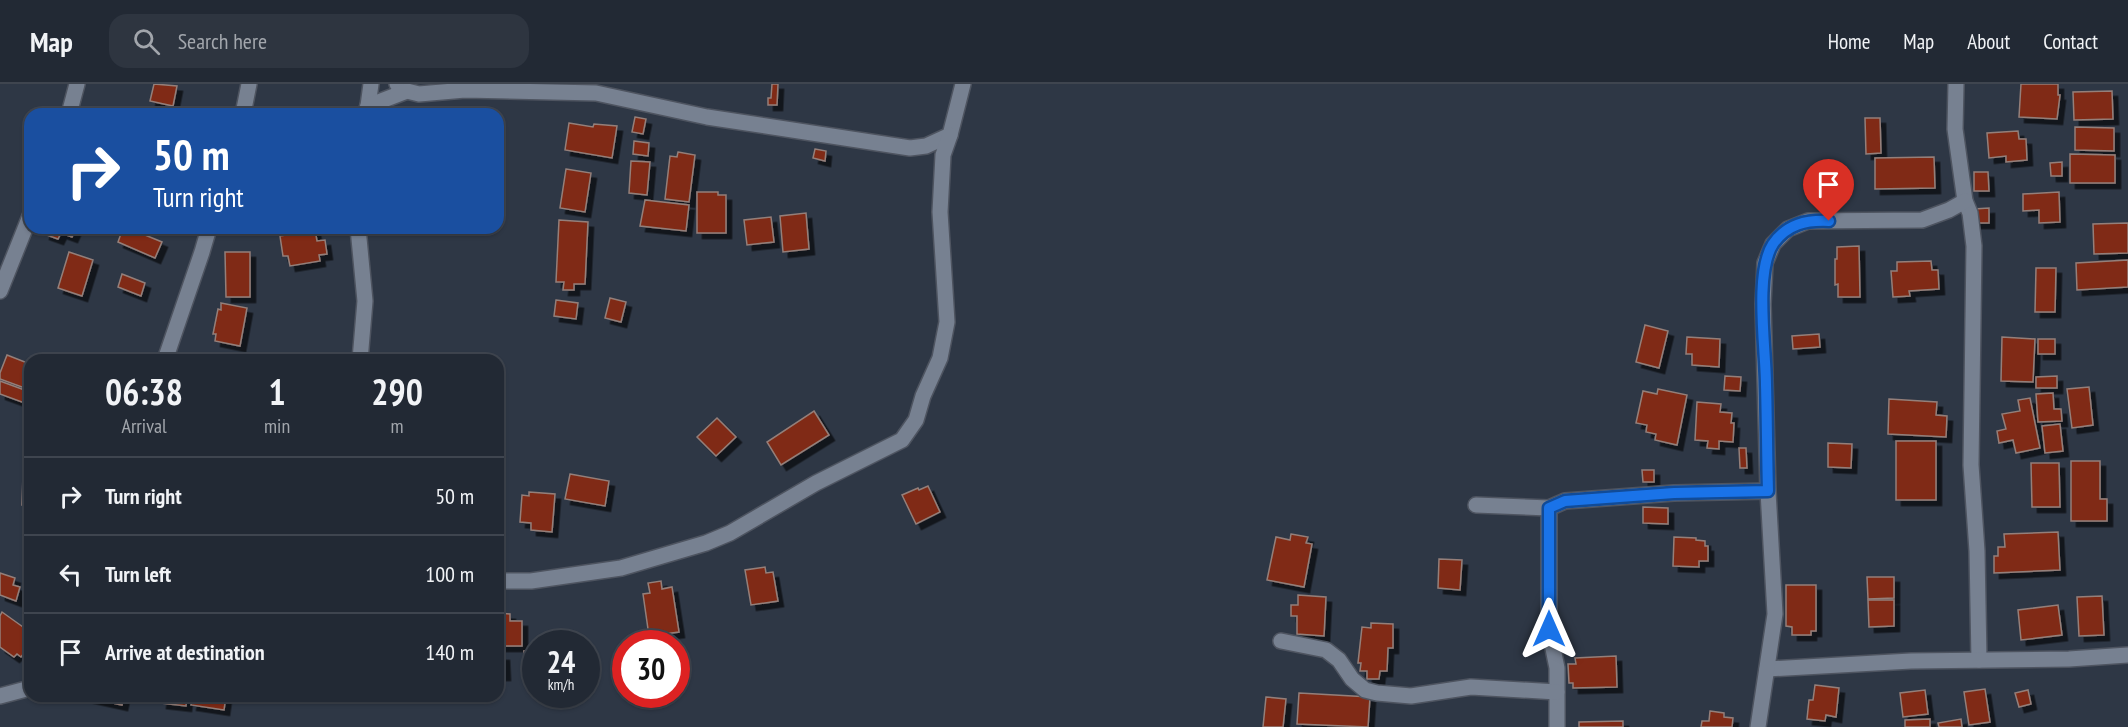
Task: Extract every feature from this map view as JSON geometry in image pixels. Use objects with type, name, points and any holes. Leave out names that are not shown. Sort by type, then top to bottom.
[{"type":"street","points":[[71,108],[77,84]]},
{"type":"street","points":[[244,108],[249,84]]},
{"type":"street","points":[[367,108],[371,84]]},
{"type":"street","points":[[504,581],[531,581],[621,568],[706,543],[730,533],[816,483],[902,440],[916,420],[923,396],[940,358],[947,322],[940,212],[943,155],[963,84]]},
{"type":"street","points":[[1956,84],[1955,129],[1974,246],[1971,465],[1977,551],[1979,660]]},
{"type":"street","points":[[370,108],[402,87],[420,94],[465,90],[597,88],[707,117],[910,148],[927,146],[950,135]]},
{"type":"street","points":[[1758,727],[1775,614],[1768,491],[1763,304],[1765,263],[1773,244],[1788,229],[1808,220],[1922,220],[1965,201]]},
{"type":"street","points":[[0,291],[24,231]]},
{"type":"street","points":[[167,354],[207,234]]},
{"type":"street","points":[[359,234],[365,301],[361,354]]},
{"type":"street","points":[[1476,505],[1549,508],[1565,501],[1674,493],[1768,491]]},
{"type":"street","points":[[1549,508],[1549,629],[1557,668],[1557,727]]},
{"type":"street","points":[[1281,641],[1326,650],[1339,660],[1352,679],[1365,690],[1377,693],[1411,696],[1471,687],[1557,692]]},
{"type":"street","points":[[1767,669],[1911,661],[2128,655]]},
{"type":"street","points":[[0,696],[24,690]]},
{"type":"building","points":[[154,84],[177,86],[173,106],[150,101]]},
{"type":"building","points":[[772,84],[778,84],[777,105],[768,105]]},
{"type":"building","points":[[2021,84],[2058,84],[2058,95],[2060,95],[2057,119],[2019,117]]},
{"type":"building","points":[[2112,91],[2113,119],[2074,120],[2073,92]]},
{"type":"building","points":[[635,117],[646,119],[643,134],[632,132]]},
{"type":"building","points":[[1865,118],[1880,118],[1881,153],[1866,154]]},
{"type":"building","points":[[569,123],[593,127],[594,124],[617,126],[612,158],[565,150]]},
{"type":"building","points":[[2075,127],[2114,128],[2114,151],[2075,150]]},
{"type":"building","points":[[2018,131],[2019,139],[2026,139],[2027,160],[2006,162],[2006,156],[1989,158],[1987,133]]},
{"type":"building","points":[[634,141],[649,143],[648,156],[633,154]]},
{"type":"building","points":[[815,149],[826,151],[825,161],[813,158]]},
{"type":"building","points":[[678,152],[695,155],[689,202],[665,199],[670,156],[677,157]]},
{"type":"building","points":[[2070,154],[2115,155],[2115,183],[2070,183]]},
{"type":"building","points":[[1934,157],[1935,188],[1875,189],[1875,158]]},
{"type":"building","points":[[631,161],[650,162],[647,195],[629,193]]},
{"type":"building","points":[[2062,162],[2062,176],[2051,176],[2050,163]]},
{"type":"building","points":[[566,169],[591,173],[585,212],[560,208]]},
{"type":"building","points":[[1974,172],[1988,172],[1989,191],[1974,191]]},
{"type":"building","points":[[697,192],[718,192],[718,195],[726,195],[726,233],[697,233]]},
{"type":"building","points":[[2059,192],[2060,222],[2039,223],[2039,210],[2023,211],[2023,194]]},
{"type":"building","points":[[645,200],[689,205],[686,231],[640,226]]},
{"type":"building","points":[[1989,208],[1989,223],[1975,223],[1974,209]]},
{"type":"building","points":[[806,213],[809,249],[783,252],[780,216]]},
{"type":"building","points":[[771,217],[774,242],[747,245],[744,220]]},
{"type":"building","points":[[559,220],[588,222],[585,284],[574,284],[574,290],[563,290],[564,282],[556,282]]},
{"type":"building","points":[[2128,223],[2128,253],[2094,254],[2093,224]]},
{"type":"building","points":[[44,234],[60,234],[58,239]]},
{"type":"building","points":[[121,234],[143,234],[162,242],[155,258],[118,242]]},
{"type":"building","points":[[316,234],[317,241],[325,240],[327,254],[319,255],[320,261],[290,266],[288,256],[283,256],[280,236]]},
{"type":"building","points":[[1859,246],[1860,297],[1838,297],[1838,284],[1835,285],[1837,247]]},
{"type":"building","points":[[69,252],[93,260],[82,296],[58,288]]},
{"type":"building","points":[[225,252],[250,252],[250,297],[226,297]]},
{"type":"building","points":[[2128,260],[2128,287],[2077,290],[2076,263]]},
{"type":"building","points":[[1931,261],[1932,270],[1938,270],[1939,289],[1909,291],[1910,296],[1893,297],[1891,271],[1897,271],[1897,262]]},
{"type":"building","points":[[2036,268],[2056,268],[2055,312],[2035,312]]},
{"type":"building","points":[[122,274],[145,283],[141,296],[118,287]]},
{"type":"building","points":[[610,298],[626,302],[621,322],[605,318]]},
{"type":"building","points":[[556,300],[578,303],[576,319],[554,316]]},
{"type":"building","points":[[221,303],[247,308],[240,346],[215,341],[216,334],[213,334]]},
{"type":"building","points":[[1645,325],[1668,331],[1659,368],[1636,362]]},
{"type":"building","points":[[1819,334],[1820,347],[1793,349],[1792,336]]},
{"type":"building","points":[[1687,337],[1720,339],[1719,367],[1692,365],[1692,354],[1686,354]]},
{"type":"building","points":[[2002,337],[2035,339],[2033,382],[2001,381]]},
{"type":"building","points":[[2038,339],[2055,339],[2055,354],[2038,354]]},
{"type":"building","points":[[7,355],[24,362],[24,388],[0,379]]},
{"type":"building","points":[[1725,376],[1741,377],[1740,391],[1724,390]]},
{"type":"building","points":[[2057,376],[2057,388],[2036,388],[2036,377]]},
{"type":"building","points":[[0,381],[24,390],[24,403],[0,394]]},
{"type":"building","points":[[2089,387],[2093,425],[2072,428],[2067,389]]},
{"type":"building","points":[[1658,389],[1687,395],[1677,445],[1655,440],[1656,434],[1646,432],[1647,425],[1636,423],[1643,391],[1657,394]]},
{"type":"building","points":[[2053,393],[2054,409],[2061,409],[2062,421],[2038,422],[2036,394]]},
{"type":"building","points":[[2030,398],[2040,448],[2016,453],[2013,440],[1999,443],[1997,431],[2006,429],[2002,414],[2020,411],[2018,400]]},
{"type":"building","points":[[1889,399],[1937,402],[1936,415],[1947,416],[1946,437],[1888,434]]},
{"type":"building","points":[[1697,402],[1721,404],[1720,412],[1732,413],[1733,442],[1719,441],[1719,449],[1707,448],[1708,441],[1695,440]]},
{"type":"building","points":[[814,411],[829,435],[781,465],[767,442]]},
{"type":"building","points":[[717,418],[736,437],[716,456],[697,437]]},
{"type":"building","points":[[2060,424],[2063,451],[2045,453],[2042,426]]},
{"type":"building","points":[[1896,441],[1936,441],[1936,500],[1896,500]]},
{"type":"building","points":[[1828,443],[1852,444],[1851,468],[1828,467]]},
{"type":"building","points":[[1739,448],[1746,448],[1747,468],[1740,468]]},
{"type":"building","points":[[2071,461],[2100,461],[2100,499],[2107,499],[2107,521],[2071,521]]},
{"type":"building","points":[[2031,463],[2059,463],[2060,507],[2032,507]]},
{"type":"building","points":[[1642,470],[1654,470],[1654,482],[1643,482]]},
{"type":"building","points":[[23,474],[24,505],[22,505]]},
{"type":"building","points":[[570,474],[609,481],[605,506],[565,499]]},
{"type":"building","points":[[928,486],[940,512],[916,524],[902,495]]},
{"type":"building","points":[[529,492],[555,494],[552,532],[531,530],[531,523],[520,522],[522,495],[529,496]]},
{"type":"building","points":[[1643,507],[1668,508],[1668,524],[1643,523]]},
{"type":"building","points":[[2058,532],[2060,570],[1994,573],[1994,556],[1998,556],[1998,547],[2005,547],[2004,534]]},
{"type":"building","points":[[1291,534],[1308,537],[1306,543],[1312,544],[1304,587],[1267,580],[1276,537],[1290,540]]},
{"type":"building","points":[[1674,537],[1696,538],[1696,540],[1705,541],[1705,546],[1708,546],[1708,561],[1699,561],[1699,567],[1673,566]]},
{"type":"building","points":[[1439,559],[1462,560],[1460,590],[1438,588]]},
{"type":"building","points":[[765,567],[766,573],[773,572],[778,601],[751,605],[745,570]]},
{"type":"building","points":[[0,573],[15,578],[13,585],[20,587],[16,601],[0,595]]},
{"type":"building","points":[[1867,577],[1894,577],[1894,598],[1868,599]]},
{"type":"building","points":[[661,581],[662,589],[672,587],[679,630],[648,630],[643,594],[650,593],[648,583]]},
{"type":"building","points":[[1786,585],[1816,585],[1816,631],[1811,631],[1811,635],[1792,635],[1792,627],[1786,626]]},
{"type":"building","points":[[1298,595],[1326,597],[1324,636],[1297,634],[1297,616],[1291,616],[1291,605],[1298,605]]},
{"type":"building","points":[[2102,596],[2104,635],[2079,636],[2077,597]]},
{"type":"building","points":[[1868,600],[1894,600],[1894,626],[1869,627]]},
{"type":"building","points":[[2058,605],[2062,635],[2021,640],[2018,610]]},
{"type":"building","points":[[2,612],[24,628],[24,653],[21,657],[17,654],[14,657],[0,647]]},
{"type":"building","points":[[504,614],[510,614],[510,621],[522,621],[522,646],[504,646]]},
{"type":"building","points":[[1371,623],[1393,624],[1393,648],[1388,648],[1387,671],[1380,671],[1379,679],[1367,679],[1367,671],[1360,671],[1361,663],[1358,663],[1362,627],[1371,628]]},
{"type":"building","points":[[1616,656],[1617,687],[1573,688],[1573,683],[1569,683],[1568,664],[1576,664],[1575,658]]},
{"type":"building","points":[[1815,685],[1839,688],[1836,717],[1826,715],[1825,721],[1807,719],[1809,700],[1813,700]]},
{"type":"building","points":[[1985,689],[1990,722],[1969,725],[1964,692]]},
{"type":"building","points":[[1925,690],[1928,714],[1903,717],[1900,693]]},
{"type":"building","points":[[2028,690],[2031,704],[2019,707],[2015,693]]},
{"type":"building","points":[[1299,693],[1370,697],[1368,727],[1297,724]]},
{"type":"building","points":[[1266,697],[1286,699],[1283,727],[1263,727]]},
{"type":"building","points":[[161,702],[186,702],[186,706]]},
{"type":"building","points":[[192,702],[225,702],[224,710],[191,705]]},
{"type":"building","points":[[1710,711],[1724,713],[1724,717],[1733,718],[1732,727],[1701,727],[1702,721],[1709,721]]},
{"type":"building","points":[[1930,719],[1930,727],[1905,727],[1905,720]]},
{"type":"building","points":[[1961,719],[1962,727],[1939,727],[1938,723]]},
{"type":"building","points":[[1623,721],[1623,727],[1579,727],[1579,722]]},
{"type":"route","points":[[1549,629],[1549,508],[1565,501],[1674,493],[1768,491],[1763,304],[1765,263],[1773,244],[1788,229],[1808,220],[1829,221]]}]
